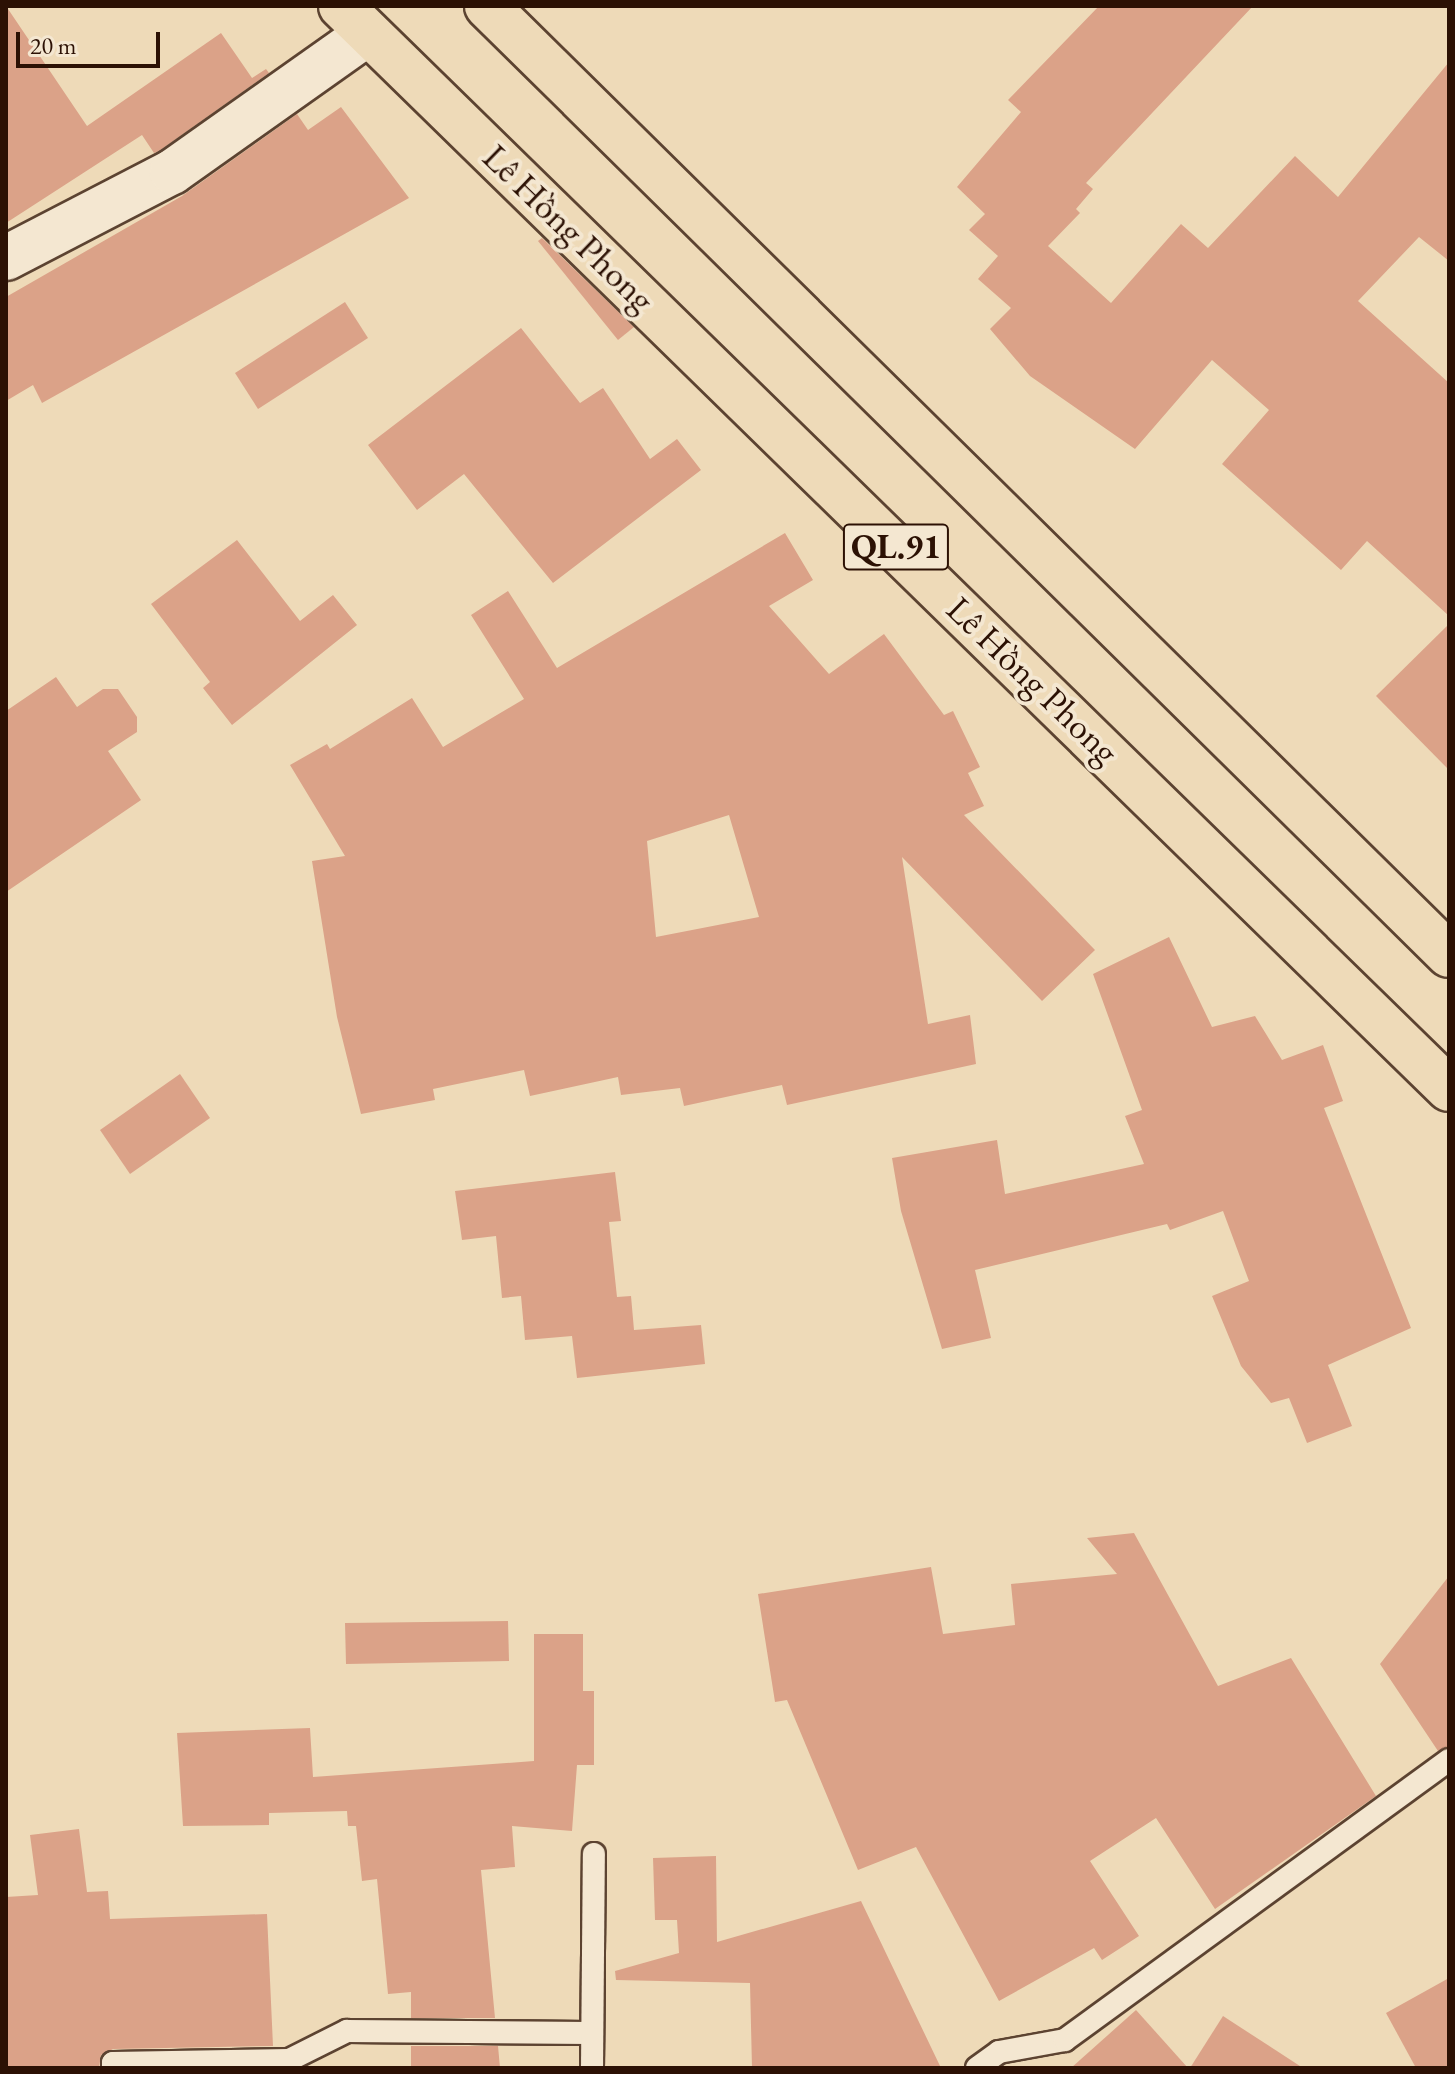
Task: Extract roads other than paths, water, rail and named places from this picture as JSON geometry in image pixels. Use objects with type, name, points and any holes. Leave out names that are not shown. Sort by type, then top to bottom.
[{"type":"highway","name":"QL.91","points":[[487,6],[1449,955]]},
{"type":"highway","name":"Lê Hồng Phong","points":[[354,19],[1449,1089]]},
{"type":"street","points":[[6,258],[172,172],[354,19]]},
{"type":"lane","points":[[977,2068],[999,2052],[1065,2040],[1449,1760]]},
{"type":"lane","points":[[592,2068],[589,2033],[594,1854]]},
{"type":"lane","points":[[113,2068],[113,2063],[289,2060],[347,2031],[589,2033]]}]
